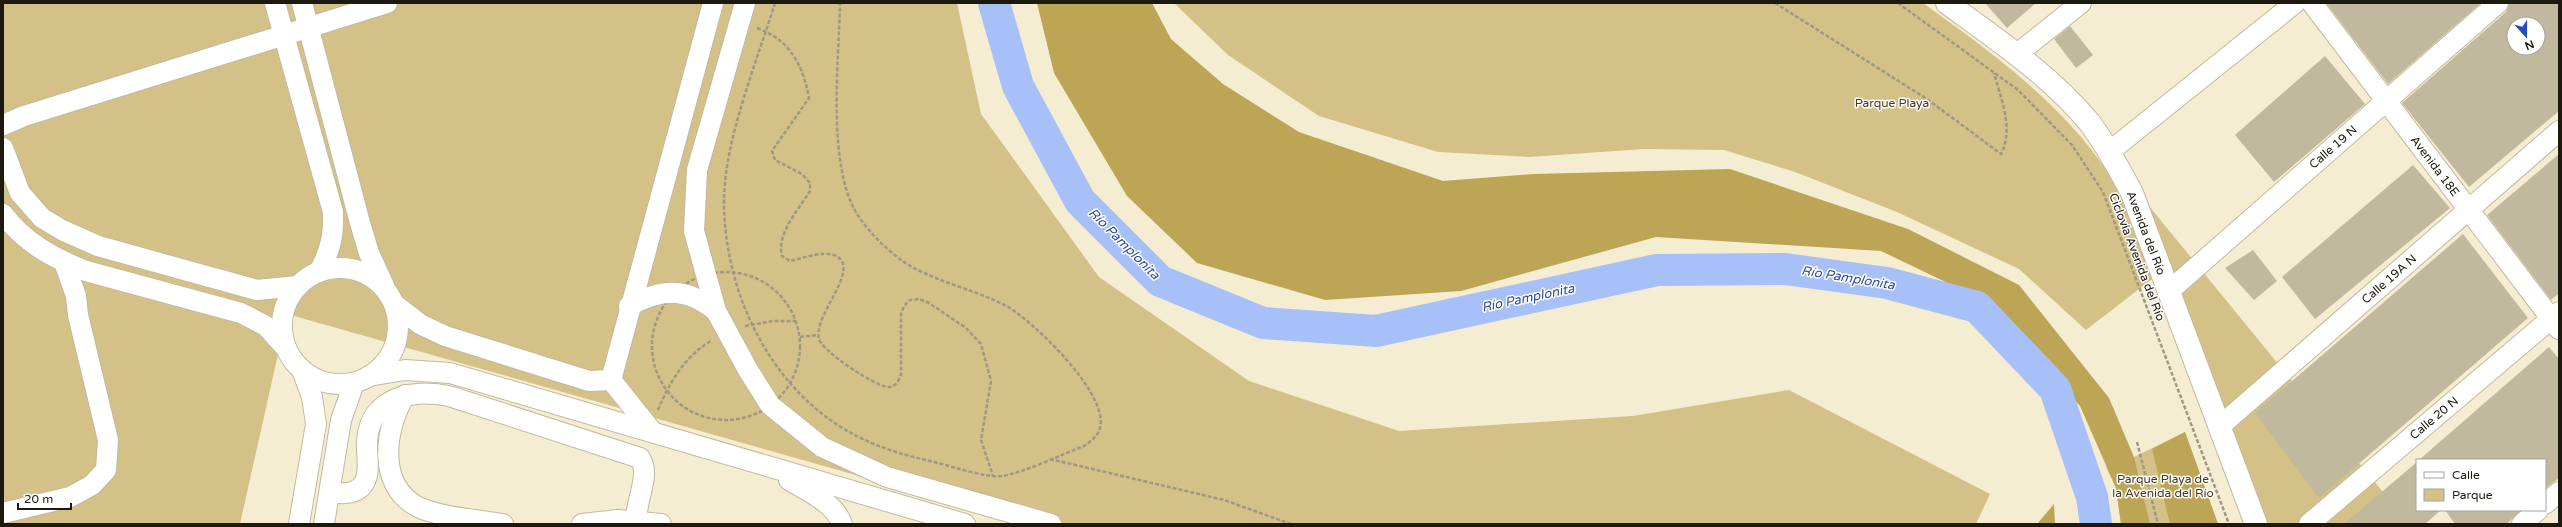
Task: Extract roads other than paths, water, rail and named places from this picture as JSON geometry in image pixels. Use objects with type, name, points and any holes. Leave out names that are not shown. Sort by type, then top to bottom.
[{"type":"main road","name":"Avenida del Río","points":[[1947,3],[2017,54],[2089,122],[2109,152],[2132,193],[2256,524]]},
{"type":"street","points":[[275,3],[333,212],[333,232],[330,250],[319,272]]},
{"type":"street","points":[[302,3],[369,253],[390,297],[398,320],[398,337],[392,352],[382,366],[362,379],[341,420],[324,524]]},
{"type":"street","points":[[3,125],[24,116],[387,3]]},
{"type":"street","points":[[611,380],[629,306],[713,3]]},
{"type":"street","points":[[745,3],[697,170],[694,231],[716,311],[748,370],[770,405],[822,447],[887,477],[1051,524]]},
{"type":"street","points":[[2017,54],[2081,3]]},
{"type":"street","points":[[2109,152],[2295,3]]},
{"type":"street","name":"Avenida 18E","points":[[2312,3],[2468,210],[2556,320]]},
{"type":"street","name":"Calle 19 N","points":[[2168,292],[2498,3]]},
{"type":"street","name":"Calle 19A N","points":[[2219,427],[2559,130]]},
{"type":"street","points":[[3,148],[20,193],[42,218],[62,230],[98,246],[257,290],[298,286]]},
{"type":"street","points":[[3,214],[17,232],[33,245],[64,262],[105,276],[241,313],[266,326],[286,348],[302,370],[312,397],[316,424],[299,524]]},
{"type":"street","points":[[3,514],[70,497],[92,486],[106,470],[108,440],[78,315],[71,279],[64,262]]},
{"type":"street","points":[[286,348],[282,332],[283,315],[288,299],[298,286],[319,272],[337,268],[355,270],[377,281],[390,297],[420,324],[445,336],[589,381],[611,380]]},
{"type":"street","points":[[78,315],[86,292],[94,283],[105,276]]},
{"type":"street","points":[[629,306],[650,294],[675,292],[690,294],[704,301],[716,311]]},
{"type":"street","name":"Calle 20 N","points":[[2309,524],[2556,320]]},
{"type":"street","points":[[302,370],[326,382],[362,379],[405,370],[450,373],[651,430],[770,468],[965,524]]},
{"type":"street","points":[[611,380],[651,430]]},
{"type":"street","points":[[330,492],[348,493],[357,490],[364,484],[368,474],[367,439],[378,413],[392,401],[405,395],[431,393],[450,396],[633,454],[640,458],[644,468],[636,522]]},
{"type":"street","points":[[405,395],[390,425],[388,452],[389,468],[400,489],[419,507],[455,517],[503,524]]},
{"type":"street","points":[[770,468],[824,502],[840,516],[842,524]]},
{"type":"street","points":[[2546,503],[2559,492]]},
{"type":"street","points":[[2522,524],[2537,511]]},
{"type":"street","points":[[582,524],[618,520],[661,524]]},
{"type":"waterway","name":"Río Pamplonita","points":[[994,3],[1018,86],[1080,201],[1160,281],[1263,323],[1376,331],[1657,270],[1785,269],[1887,283],[1977,307],[2055,389],[2092,497],[2096,524]]},
{"type":"park label","name":"Parque Playa","points":[[1892,103]]},
{"type":"park label","name":"Parque Playa de la Avenida del Río","points":[[2163,486]]}]
